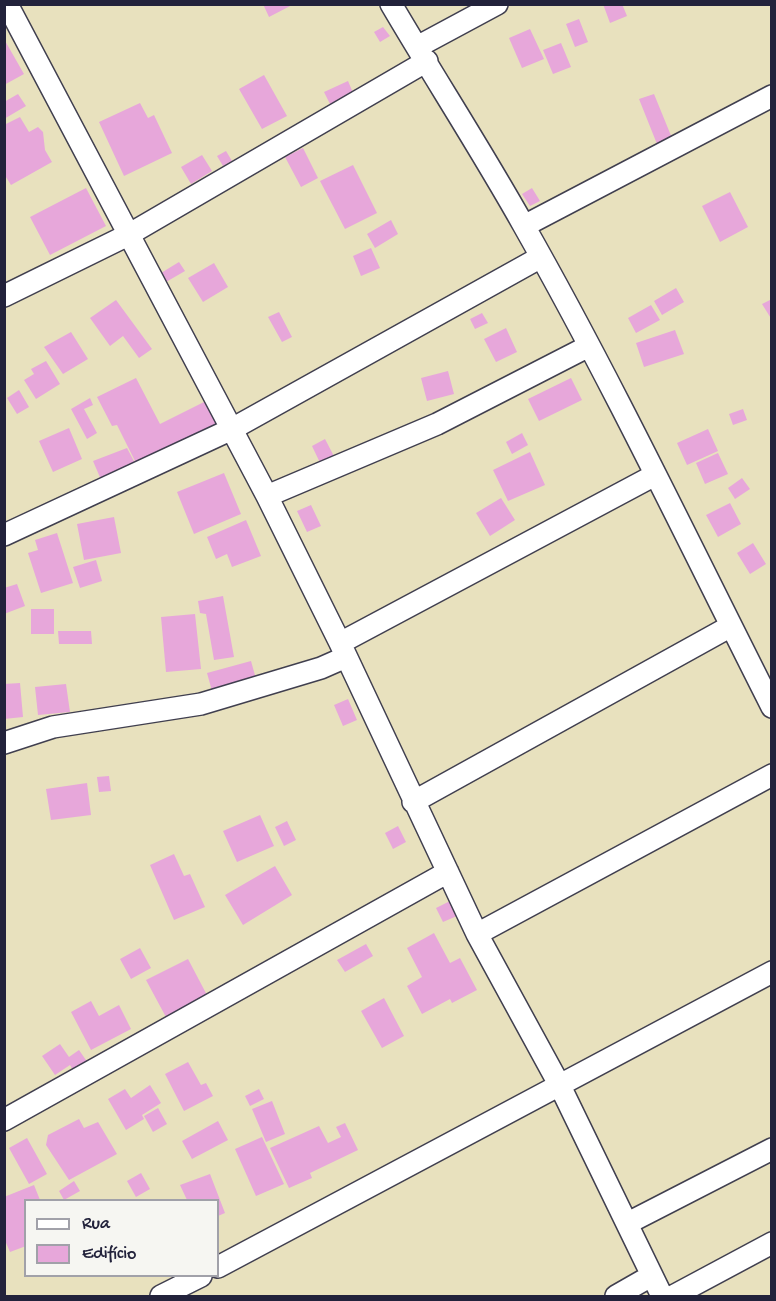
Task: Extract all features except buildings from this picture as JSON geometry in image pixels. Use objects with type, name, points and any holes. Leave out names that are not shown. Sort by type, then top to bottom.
[{"type":"street","points":[[7,4],[267,496],[343,650],[477,934],[560,1086],[662,1296]]},
{"type":"street","points":[[391,4],[541,257],[589,346],[771,707]]},
{"type":"street","points":[[4,296],[129,235],[422,54],[497,4]]},
{"type":"street","points":[[524,226],[771,96]]},
{"type":"street","points":[[4,535],[232,429],[541,257]]},
{"type":"street","points":[[267,496],[437,424],[589,346]]},
{"type":"street","points":[[4,743],[53,727],[201,704],[321,668],[343,650],[655,476]]},
{"type":"street","points":[[414,802],[731,626]]},
{"type":"street","points":[[477,934],[771,775]]},
{"type":"street","points":[[5,1118],[448,872]]},
{"type":"street","points":[[219,1266],[771,972]]},
{"type":"street","points":[[627,1223],[771,1149]]},
{"type":"street","points":[[673,1296],[771,1243]]},
{"type":"street","points":[[616,1296],[651,1276]]},
{"type":"street","points":[[161,1296],[197,1277]]}]
